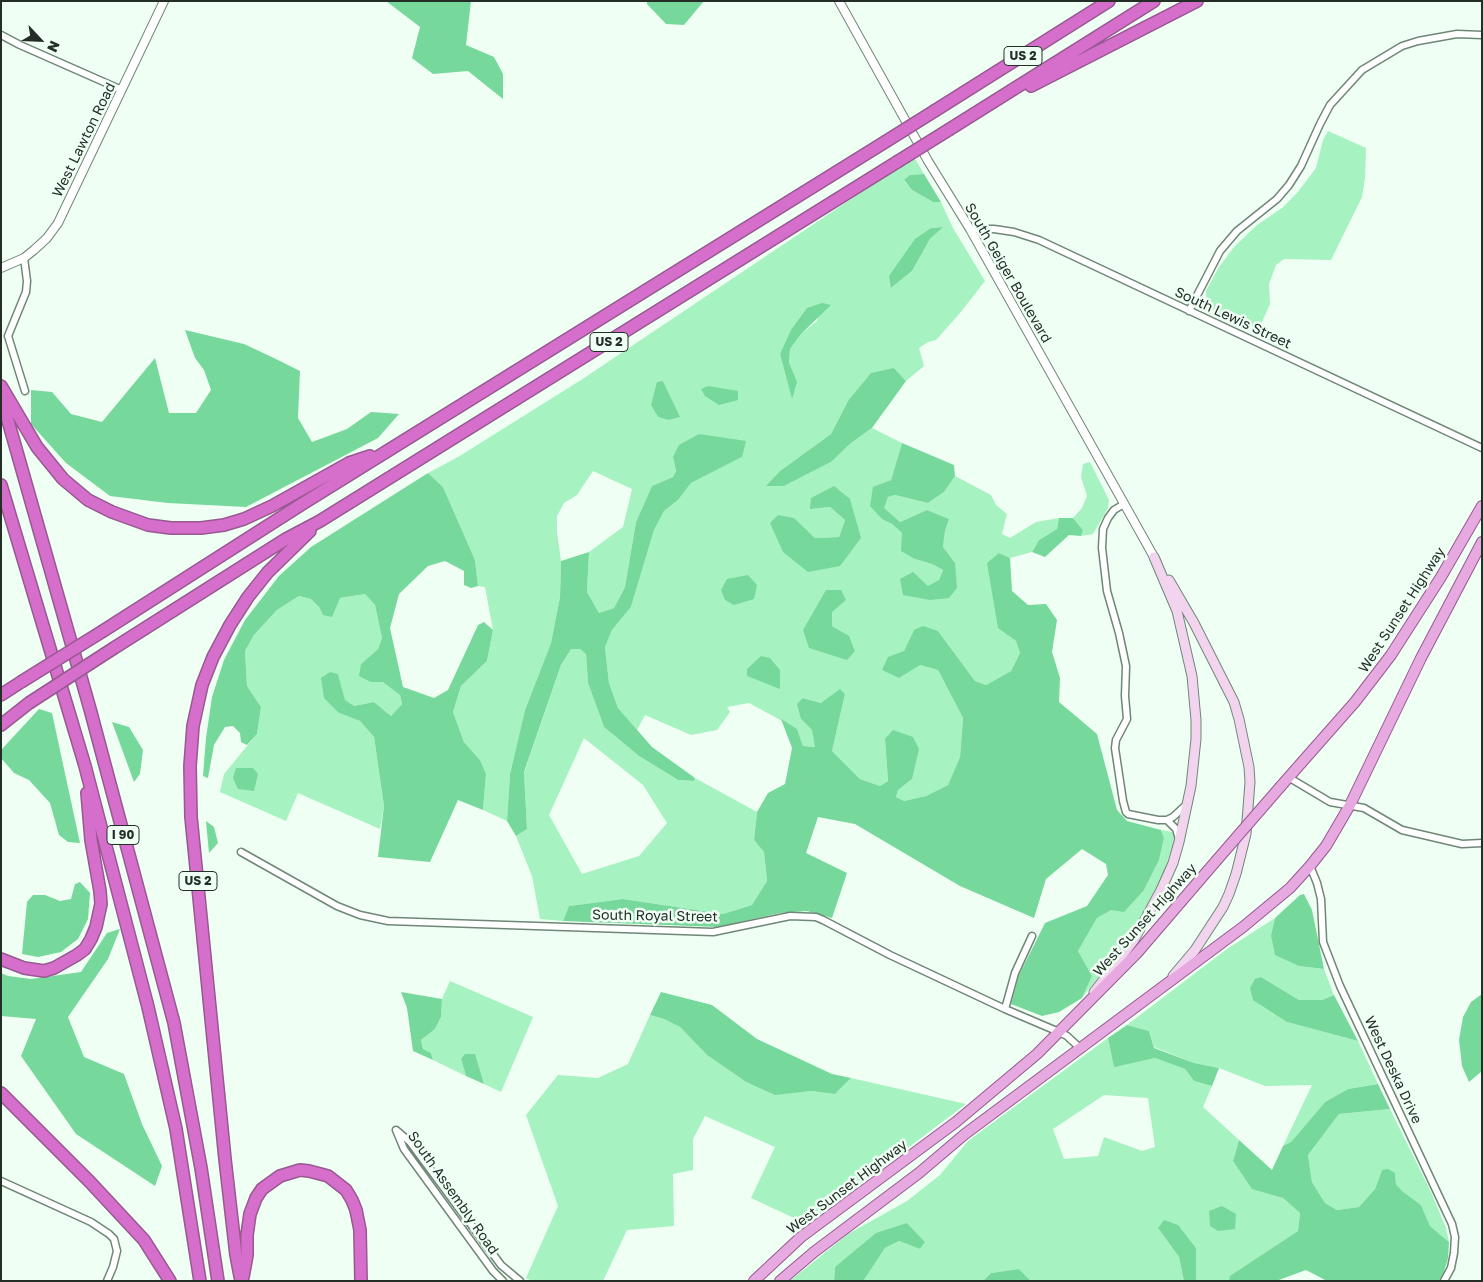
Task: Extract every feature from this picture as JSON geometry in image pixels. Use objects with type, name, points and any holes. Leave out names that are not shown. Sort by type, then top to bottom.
[{"type":"highway","name":"US 2","points":[[1,695],[390,449],[1109,1]]},
{"type":"highway","name":"US 2","points":[[1,725],[29,703],[286,539],[320,521],[1154,1]]},
{"type":"highway","points":[[990,104],[1024,90],[1197,1]]},
{"type":"highway","points":[[1,386],[37,447],[62,479],[88,500],[112,512],[148,525],[171,528],[201,528],[224,525],[244,519],[272,506],[349,463],[390,449]]},
{"type":"highway","name":"I 90","points":[[1,396],[92,718],[174,1023],[201,1168],[218,1281]]},
{"type":"highway","name":"I 90","points":[[1,485],[85,766],[148,1007],[176,1129],[200,1281]]},
{"type":"highway","name":"US 2","points":[[241,1281],[236,1255],[225,1159],[191,817],[190,766],[193,726],[202,685],[213,657],[230,625],[248,596],[268,572],[320,521]]},
{"type":"highway","points":[[1,959],[33,970],[44,971],[54,968],[65,963],[84,949],[96,926],[101,904],[91,840],[85,766]]},
{"type":"highway","points":[[1,1093],[90,1182],[144,1240],[170,1281]]},
{"type":"highway","points":[[241,1281],[247,1255],[247,1234],[250,1214],[256,1198],[272,1180],[300,1170],[319,1172],[328,1176],[341,1186],[352,1200],[360,1230],[362,1281]]},
{"type":"main road","name":"West Sunset Highway","points":[[754,1281],[801,1238],[907,1160],[999,1087],[1060,1032],[1137,953],[1355,702],[1391,654],[1441,577],[1482,506]]},
{"type":"main road","points":[[780,1281],[814,1252],[919,1173],[964,1134],[1243,927],[1277,900],[1310,866],[1334,834],[1350,805],[1422,658],[1482,542]]},
{"type":"main road","points":[[1071,1020],[1134,940],[1162,890],[1173,863],[1188,803],[1196,740],[1192,676],[1177,611],[1154,556]]},
{"type":"main road","points":[[1154,556],[1194,623],[1234,702],[1239,719],[1250,782],[1246,834],[1229,894],[1223,907],[1195,950],[1166,984]]},
{"type":"street","name":"West Lawton Road","points":[[1,268],[24,258],[47,238],[58,223],[164,1]]},
{"type":"street","name":"South Geiger Boulevard","points":[[839,1],[928,161],[970,229],[1154,556]]},
{"type":"street","points":[[1189,311],[1220,250],[1238,230],[1277,199],[1289,185],[1301,166],[1330,105],[1362,70],[1402,46],[1418,40],[1457,34],[1482,35]]},
{"type":"street","points":[[1,35],[122,90]]},
{"type":"street","name":"South Lewis Street","points":[[970,229],[994,229],[1014,232],[1039,240],[1482,448]]},
{"type":"street","points":[[24,258],[27,281],[26,292],[8,336],[25,391]]},
{"type":"street","points":[[1124,504],[1114,510],[1108,518],[1103,529],[1102,548],[1107,591],[1122,643],[1126,666],[1125,696],[1127,719],[1116,740],[1115,748],[1119,780],[1127,813],[1149,819],[1167,820],[1180,812],[1188,803]]},
{"type":"street","points":[[1288,777],[1330,802],[1364,808],[1402,830],[1429,838],[1462,844],[1482,843]]},
{"type":"street","points":[[1167,820],[1176,829],[1179,842]]},
{"type":"street","name":"South Royal Street","points":[[242,852],[336,906],[360,915],[388,920],[713,932],[790,916],[816,917],[898,959],[1005,1009],[1060,1032],[1081,1049]]},
{"type":"street","name":"West Deska Drive","points":[[1310,866],[1318,883],[1321,899],[1323,942],[1340,986],[1452,1224],[1455,1237],[1454,1253],[1451,1268],[1444,1281]]},
{"type":"street","points":[[1005,1009],[1015,973],[1032,936]]},
{"type":"street","name":"South Assembly Road","points":[[503,1281],[493,1271],[404,1149],[396,1130],[410,1142],[501,1265],[520,1281]]},
{"type":"street","points":[[1,1181],[91,1222],[110,1234],[116,1245],[116,1258],[107,1281]]},
{"type":"green space","points":[[386,1],[471,1],[466,45],[494,57],[503,74],[503,99],[468,71],[433,74],[412,58],[420,27]]},
{"type":"green space","points":[[647,1],[704,1],[684,25],[666,24],[647,4]]},
{"type":"green space","points":[[1328,131],[1366,148],[1362,197],[1331,260],[1284,259],[1276,265],[1269,284],[1270,304],[1261,324],[1249,327],[1207,307],[1206,291],[1219,267],[1234,247],[1257,225],[1282,208],[1297,193],[1316,168],[1323,140]]},
{"type":"green space","points":[[914,157],[924,174],[910,175],[904,181],[912,190],[933,202],[941,202],[953,228],[985,281],[936,340],[928,342],[919,348],[924,366],[906,381],[894,368],[848,401],[831,434],[780,471],[767,486],[784,486],[831,462],[851,443],[872,428],[902,443],[891,480],[873,488],[882,520],[892,524],[902,533],[915,559],[932,564],[943,570],[939,580],[928,587],[930,600],[955,563],[943,547],[949,519],[927,510],[900,522],[883,508],[888,497],[895,495],[928,503],[944,492],[955,476],[991,495],[996,505],[1007,514],[1002,534],[1010,538],[1036,522],[1059,518],[1057,529],[1039,540],[1032,552],[1010,558],[999,553],[998,627],[1016,641],[1020,653],[1011,671],[986,685],[975,681],[938,631],[914,630],[904,651],[920,665],[938,670],[963,718],[960,757],[948,785],[926,796],[904,801],[896,797],[898,790],[912,779],[885,739],[888,781],[880,786],[860,779],[832,751],[845,694],[821,703],[804,698],[801,719],[812,730],[816,747],[803,746],[797,729],[749,703],[727,707],[730,712],[717,730],[691,735],[645,715],[637,730],[618,708],[609,683],[605,646],[612,630],[631,607],[654,530],[664,511],[678,500],[691,483],[742,457],[673,457],[676,471],[673,477],[652,486],[636,522],[625,587],[614,608],[599,613],[587,592],[589,552],[623,527],[632,489],[593,471],[577,495],[564,503],[557,516],[561,561],[560,597],[551,643],[525,710],[510,774],[507,821],[483,810],[486,774],[480,760],[464,742],[453,712],[461,686],[487,661],[493,630],[485,587],[478,586],[475,560],[443,487],[428,473],[458,457],[581,380]],"holes":[[[942,227],[930,239],[912,271],[891,288],[931,228]],[[822,303],[817,321],[801,334],[790,349],[789,363],[792,398],[780,354]],[[663,381],[679,416],[668,420],[658,417],[651,404]],[[850,499],[840,566],[794,518],[815,538],[839,537],[845,520],[830,507],[810,509]],[[832,612],[832,626],[849,637],[855,651],[803,630]]]},
{"type":"green space","points":[[924,174],[941,202],[933,202],[912,190],[904,180],[910,175]]},
{"type":"green space","points":[[943,227],[930,239],[912,271],[891,288],[889,276],[915,239],[931,228]]},
{"type":"green space","points":[[822,303],[831,305],[801,334],[790,349],[789,363],[797,382],[792,399],[780,354],[791,330],[807,308]]},
{"type":"green space","points":[[185,330],[244,344],[300,371],[298,418],[312,442],[347,429],[371,412],[399,414],[378,438],[246,507],[168,503],[110,496],[66,463],[31,424],[31,390],[52,392],[71,414],[102,422],[155,358],[169,413],[196,413],[211,390],[204,370],[195,358]]},
{"type":"green space","points":[[894,368],[906,381],[872,428],[851,443],[831,462],[784,486],[766,486],[780,471],[831,434],[848,401],[871,373]]},
{"type":"green space","points":[[663,381],[680,417],[668,420],[658,417],[651,405],[657,382]]},
{"type":"green space","points":[[708,386],[738,391],[738,400],[719,405],[705,396],[701,389]]},
{"type":"green space","points":[[699,434],[746,441],[742,457],[691,483],[678,500],[664,511],[654,530],[631,607],[612,630],[605,647],[609,683],[618,708],[652,747],[695,778],[694,781],[678,780],[639,756],[604,727],[588,683],[586,654],[580,649],[571,649],[561,665],[524,772],[527,829],[516,836],[507,821],[510,774],[525,710],[551,643],[560,597],[561,561],[589,552],[587,592],[599,613],[614,608],[625,587],[636,522],[652,486],[673,477],[676,471],[673,457],[679,445]]},
{"type":"green space","points":[[902,443],[954,465],[955,476],[944,492],[928,503],[895,495],[888,497],[884,508],[900,522],[927,510],[949,519],[943,547],[955,563],[957,588],[949,598],[930,600],[903,595],[900,579],[913,572],[928,586],[939,580],[943,570],[932,564],[915,559],[901,551],[902,533],[892,524],[883,520],[870,506],[873,487],[891,480]]},
{"type":"green space","points":[[1090,462],[1109,500],[1108,508],[1093,534],[1081,536],[1083,530],[1073,518],[1082,508],[1087,496],[1081,477],[1083,464]]},
{"type":"green space","points":[[428,473],[443,487],[475,560],[478,586],[471,588],[464,585],[464,571],[445,561],[428,566],[399,594],[390,628],[403,687],[434,698],[448,690],[478,625],[484,622],[493,630],[487,661],[461,686],[453,712],[464,742],[480,760],[486,774],[483,810],[458,800],[430,862],[378,857],[384,806],[374,737],[360,721],[339,713],[324,698],[321,678],[330,672],[338,674],[345,700],[354,706],[374,702],[391,716],[402,704],[400,695],[383,682],[371,682],[359,676],[361,664],[378,649],[382,638],[375,605],[365,594],[340,598],[332,617],[323,615],[319,607],[311,599],[299,596],[277,610],[254,635],[245,651],[247,686],[261,707],[257,734],[247,745],[241,742],[240,733],[233,726],[225,727],[214,745],[208,778],[203,776],[212,697],[224,660],[245,620],[279,576],[311,547]]},
{"type":"green space","points":[[834,486],[850,499],[861,538],[840,566],[808,572],[783,552],[770,523],[778,515],[794,518],[815,538],[839,537],[845,520],[830,507],[810,509],[811,498]]},
{"type":"green space","points":[[1059,518],[1073,518],[1083,530],[1081,536],[1069,535],[1045,557],[1032,552],[1039,540],[1057,529]]},
{"type":"green space","points":[[999,553],[1010,558],[1012,591],[1028,605],[1046,604],[1057,620],[1052,652],[1060,678],[1059,702],[1097,734],[1117,810],[1127,821],[1161,830],[1164,838],[1159,860],[1144,890],[1124,912],[1111,910],[1097,918],[1078,951],[1092,976],[1082,998],[1059,1012],[1042,1016],[1011,1004],[1019,975],[1045,923],[1087,906],[1108,875],[1106,864],[1082,849],[1046,879],[1034,918],[960,886],[855,824],[818,817],[806,853],[847,873],[832,918],[807,911],[780,913],[718,927],[563,921],[569,906],[623,899],[723,914],[752,905],[767,881],[764,852],[754,840],[757,812],[768,793],[785,784],[792,748],[781,719],[797,729],[803,746],[815,747],[812,730],[801,719],[797,704],[803,698],[821,703],[840,689],[845,694],[832,751],[860,779],[880,786],[888,781],[885,739],[893,730],[913,737],[919,749],[912,779],[898,790],[896,797],[904,801],[926,796],[948,785],[960,757],[963,718],[938,670],[920,665],[899,678],[882,670],[888,657],[904,651],[914,630],[923,626],[938,631],[975,681],[986,685],[1011,671],[1020,653],[1016,641],[998,628],[987,563]]},
{"type":"green space","points":[[748,575],[757,585],[754,599],[734,605],[725,600],[721,590],[727,579]]},
{"type":"green space","points":[[826,590],[841,590],[846,600],[832,612],[832,626],[849,636],[855,651],[847,660],[809,648],[803,630]]},
{"type":"green space","points":[[365,594],[375,605],[382,638],[378,649],[361,664],[371,682],[383,681],[400,695],[402,704],[391,716],[374,702],[354,706],[345,701],[338,674],[339,713],[360,721],[374,737],[384,806],[380,829],[298,793],[286,821],[220,792],[224,774],[257,734],[261,707],[247,686],[245,651],[254,635],[277,610],[299,596],[311,599],[319,607],[323,615],[340,598]]},
{"type":"green space","points":[[571,649],[580,649],[586,654],[588,683],[604,727],[639,756],[678,780],[694,781],[695,778],[757,812],[754,840],[764,852],[767,881],[752,905],[723,914],[623,899],[569,906],[563,921],[540,919],[532,876],[516,836],[527,829],[524,773],[561,665]],"holes":[[[584,738],[643,785],[667,823],[639,856],[582,874],[549,815]]]},
{"type":"green space","points":[[761,656],[770,658],[780,670],[780,689],[747,676],[747,669]]},
{"type":"green space","points":[[39,709],[52,713],[80,843],[68,842],[59,835],[50,803],[29,780],[14,773],[1,758],[2,749]]},
{"type":"green space","points":[[112,722],[129,727],[143,750],[140,774],[134,782]]},
{"type":"green space","points":[[236,768],[253,768],[258,774],[254,791],[238,789],[233,778]]},
{"type":"green space","points":[[206,821],[214,827],[218,843],[209,853]]},
{"type":"green space","points":[[1161,830],[1172,832],[1175,839],[1161,880],[1138,925],[1082,998],[1092,976],[1078,951],[1097,918],[1144,890],[1159,860],[1164,838]]},
{"type":"green space","points":[[80,882],[90,893],[88,919],[78,939],[61,952],[38,957],[22,954],[27,902],[33,895],[45,895],[60,901],[71,899],[75,884]]},
{"type":"green space","points":[[1304,894],[1312,910],[1324,969],[1299,966],[1275,955],[1271,935],[1275,918],[1300,895]]},
{"type":"green space","points":[[1275,918],[1271,935],[1299,966],[1324,969],[1334,995],[1322,1000],[1299,1000],[1261,977],[1287,1022],[1358,1041],[1378,1084],[1348,1089],[1325,1102],[1291,1142],[1283,1146],[1312,1085],[1265,1086],[1219,1068],[1194,1063],[1154,1047],[1149,1031],[1127,1025],[1227,949]]},
{"type":"green space","points":[[120,929],[108,959],[68,1017],[84,1057],[124,1074],[142,1124],[162,1166],[155,1186],[76,1134],[21,1056],[36,1019],[1,1016],[1,973],[8,976],[31,979],[81,972],[107,933]]},
{"type":"green space","points":[[1261,977],[1299,1000],[1322,1000],[1334,995],[1358,1041],[1287,1022],[1253,1000],[1250,988],[1255,979]]},
{"type":"green space","points":[[450,981],[533,1017],[501,1092],[484,1084],[474,1054],[461,1059],[466,1076],[433,1060],[431,1053],[423,1049],[421,1040],[435,1029],[441,1017],[442,999]]},
{"type":"green space","points":[[401,992],[442,999],[441,1017],[435,1029],[421,1040],[423,1049],[431,1053],[433,1060],[413,1051],[407,1008]]},
{"type":"green space","points":[[661,992],[712,1005],[757,1039],[832,1074],[851,1078],[835,1094],[811,1091],[775,1095],[746,1082],[707,1055],[680,1027],[650,1015]]},
{"type":"green space","points":[[1482,994],[1482,1071],[1469,1082],[1462,1066],[1459,1040],[1463,1017],[1471,1002]]},
{"type":"green space","points":[[650,1015],[680,1027],[707,1055],[746,1082],[774,1094],[811,1091],[835,1094],[851,1078],[966,1104],[807,1224],[751,1198],[775,1147],[705,1116],[693,1139],[693,1170],[673,1174],[674,1226],[627,1230],[603,1281],[532,1281],[526,1278],[558,1206],[526,1115],[558,1075],[598,1078],[628,1064]]},
{"type":"green space","points":[[1127,1025],[1149,1031],[1154,1048],[1194,1063],[1219,1068],[1212,1086],[1194,1081],[1185,1069],[1155,1058],[1114,1067],[1108,1038]]},
{"type":"green space","points":[[1108,1038],[1114,1066],[1155,1058],[1185,1069],[1194,1081],[1212,1086],[1203,1107],[1239,1140],[1233,1161],[1252,1188],[1283,1198],[1300,1213],[1298,1231],[1231,1276],[1229,1281],[1196,1281],[1196,1248],[1158,1228],[1179,1257],[1184,1281],[1031,1281],[1019,1269],[991,1273],[983,1281],[862,1281],[885,1248],[899,1241],[920,1249],[925,1242],[907,1223],[835,1267],[834,1281],[790,1281],[848,1234],[907,1201],[940,1175],[968,1141]],"holes":[[[1104,1095],[1148,1098],[1155,1147],[1142,1151],[1104,1137],[1098,1156],[1064,1159],[1053,1129]]]},
{"type":"green space","points":[[465,1054],[475,1054],[484,1084],[466,1076],[461,1059]]},
{"type":"green space","points":[[1378,1084],[1390,1109],[1339,1114],[1308,1155],[1312,1182],[1325,1203],[1337,1210],[1359,1207],[1375,1189],[1382,1170],[1388,1169],[1395,1173],[1396,1184],[1402,1191],[1421,1205],[1430,1226],[1449,1242],[1448,1258],[1439,1281],[1327,1281],[1306,1270],[1276,1281],[1229,1281],[1230,1276],[1298,1231],[1300,1213],[1283,1198],[1252,1189],[1233,1161],[1239,1140],[1272,1170],[1283,1146],[1291,1142],[1325,1102],[1348,1089]]},
{"type":"green space","points":[[1390,1109],[1431,1192],[1446,1228],[1449,1242],[1430,1226],[1421,1205],[1402,1191],[1396,1184],[1395,1173],[1382,1170],[1375,1189],[1359,1207],[1337,1210],[1325,1203],[1312,1182],[1308,1155],[1339,1114]]},
{"type":"green space","points":[[1222,1206],[1236,1214],[1235,1229],[1218,1231],[1210,1226],[1209,1211]]},
{"type":"green space","points":[[1164,1220],[1178,1225],[1196,1248],[1196,1281],[1184,1281],[1179,1257],[1158,1228]]},
{"type":"green space","points":[[907,1223],[925,1242],[920,1249],[899,1241],[885,1248],[863,1281],[834,1281],[835,1267],[876,1233]]},
{"type":"green space","points":[[1019,1269],[1031,1281],[983,1281],[991,1273]]}]
